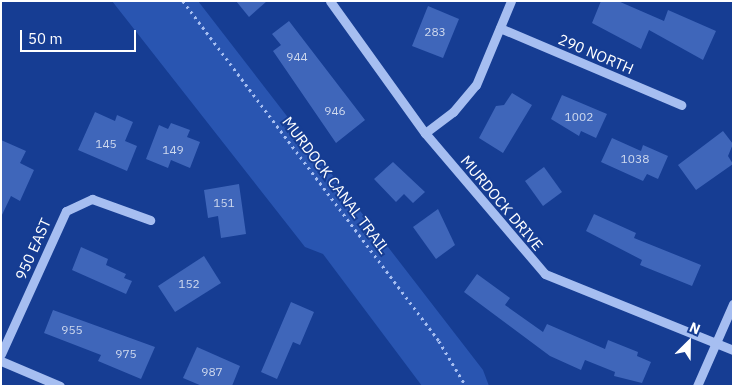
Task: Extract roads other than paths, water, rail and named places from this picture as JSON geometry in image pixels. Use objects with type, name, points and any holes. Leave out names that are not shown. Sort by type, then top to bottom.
[{"type":"street","name":"MURDOCK DRIVE","points":[[330,1],[425,133],[545,274],[733,350]]},
{"type":"street","points":[[425,133],[453,112],[476,85],[511,1]]},
{"type":"street","name":"290 NORTH","points":[[500,28],[681,105]]},
{"type":"street","name":"950 EAST","points":[[1,354],[66,211],[92,199],[150,220]]},
{"type":"street","points":[[697,386],[733,304]]},
{"type":"street","points":[[1,361],[60,386]]}]
